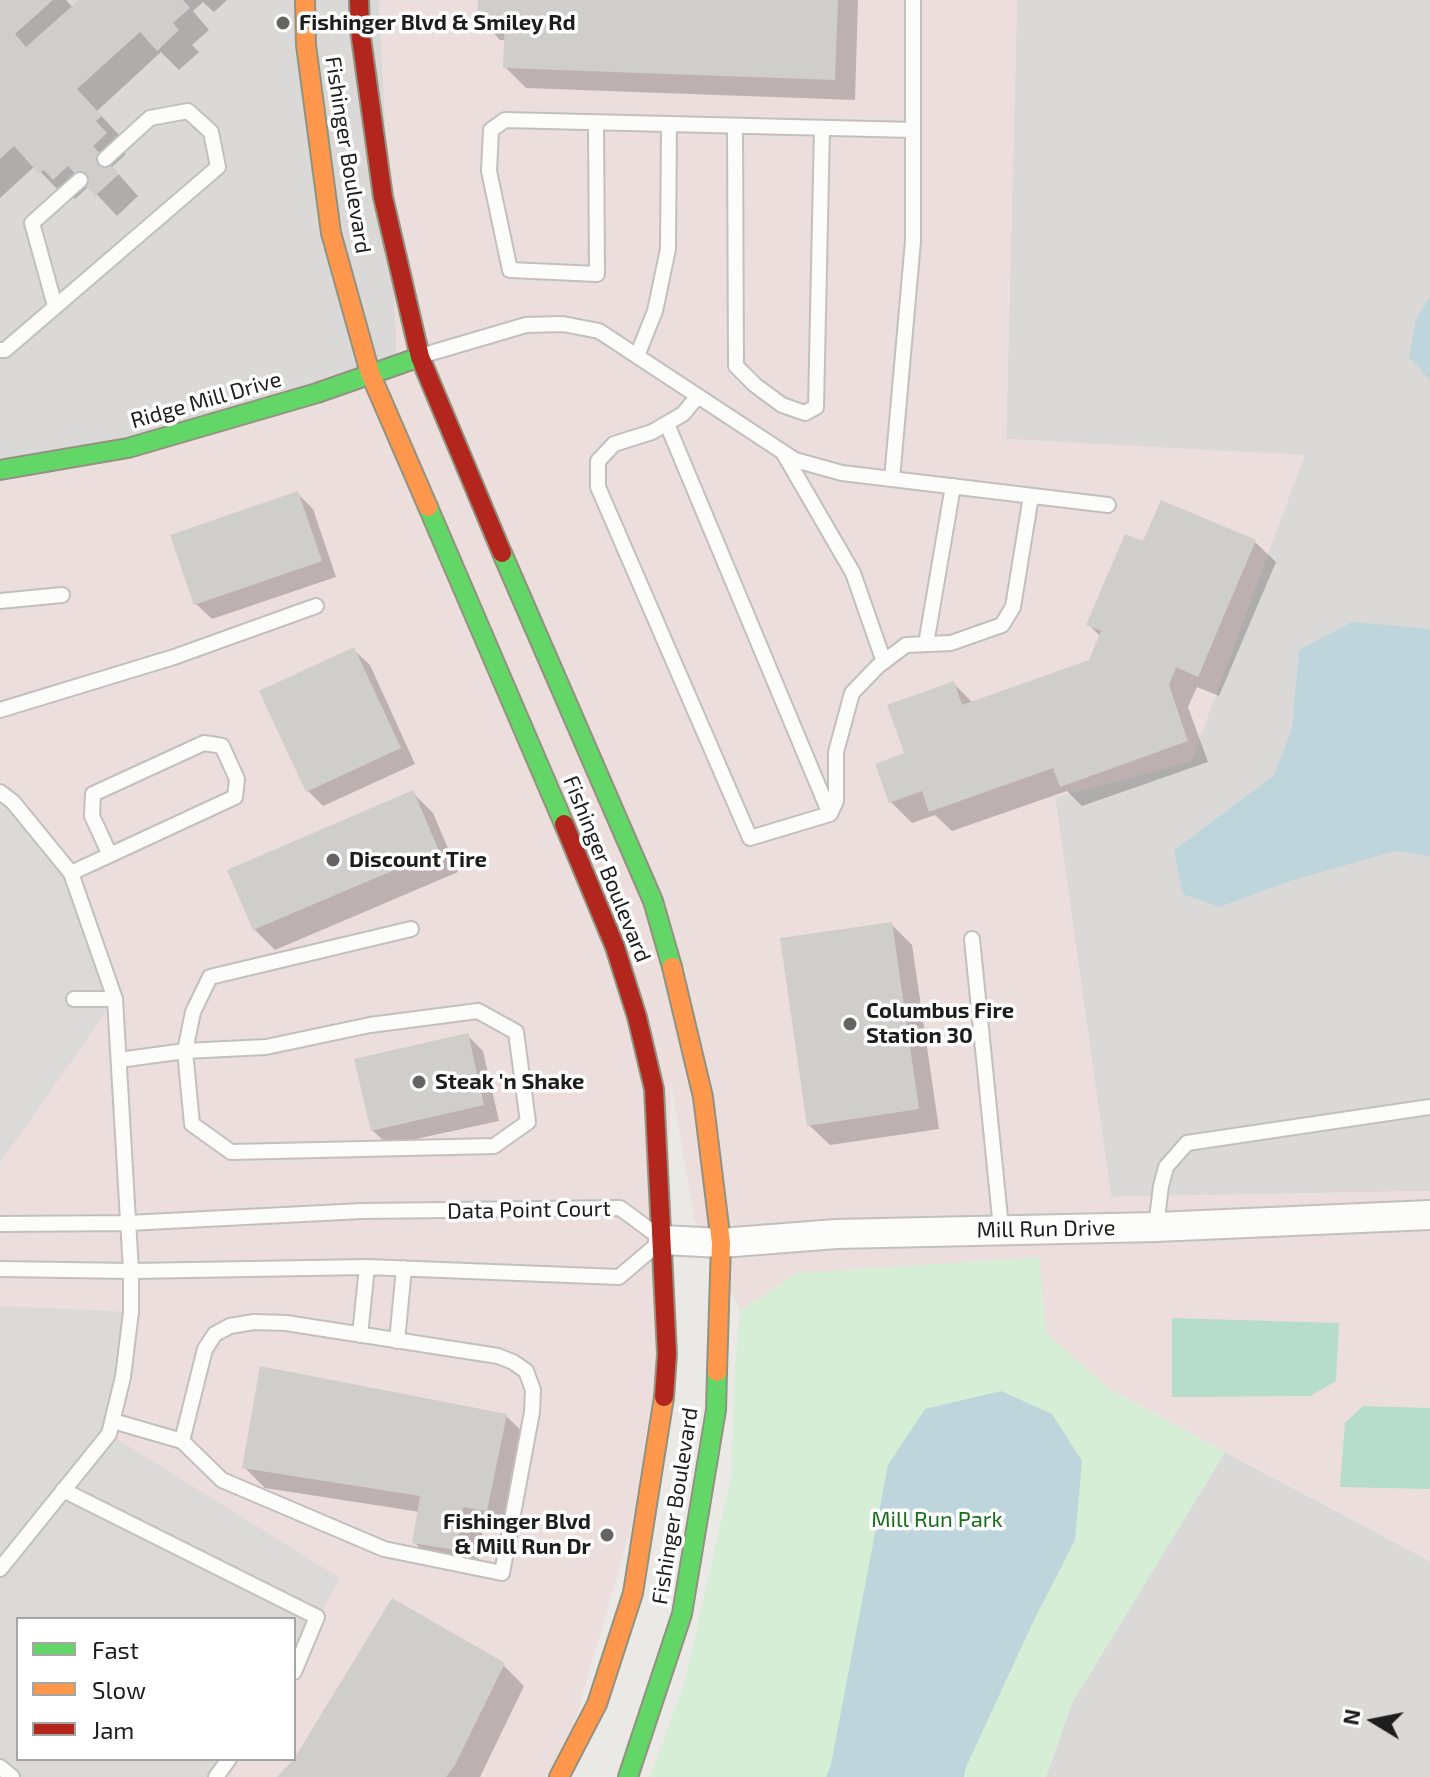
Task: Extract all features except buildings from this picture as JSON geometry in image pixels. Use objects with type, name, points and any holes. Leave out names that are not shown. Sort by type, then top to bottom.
[{"type":"main road","name":"Fishinger Boulevard","points":[[305,0],[306,45],[331,233],[370,373],[544,774],[615,947],[637,1017],[654,1089],[667,1354],[663,1416],[633,1593],[597,1704],[559,1777]]},
{"type":"main road","name":"Fishinger Boulevard","points":[[359,0],[360,30],[383,197],[420,357],[653,901],[682,1000],[703,1097],[721,1243],[716,1410],[682,1614],[628,1777]]},
{"type":"main road","name":"Ridge Mill Drive","points":[[0,470],[128,448],[317,393],[420,357]]},
{"type":"street","name":"Mill Run Drive","points":[[663,1240],[721,1243],[836,1234],[1156,1227],[1430,1215]]},
{"type":"lane","points":[[892,479],[913,241],[913,0]]},
{"type":"lane","points":[[0,350],[5,350],[218,167],[211,132],[188,111],[150,118],[105,159]]},
{"type":"lane","points":[[596,123],[597,274],[510,270],[489,171],[491,130],[505,120],[913,130]]},
{"type":"lane","points":[[637,356],[655,311],[668,249],[669,124]]},
{"type":"lane","points":[[735,126],[736,366],[782,405],[805,413],[816,407],[822,128]]},
{"type":"lane","points":[[55,306],[32,223],[80,180]]},
{"type":"lane","points":[[420,357],[526,325],[563,324],[599,331],[795,460],[842,473],[1108,505]]},
{"type":"lane","points":[[698,396],[683,414],[667,424],[614,444],[598,461],[598,487],[750,838],[830,814],[836,801],[836,752],[852,693],[884,662],[906,645],[951,643],[1002,625],[1013,607],[1031,496]]},
{"type":"lane","points":[[667,424],[830,814]]},
{"type":"lane","points":[[784,453],[853,573],[884,662]]},
{"type":"lane","points":[[926,644],[953,486]]},
{"type":"lane","points":[[0,601],[62,595]]},
{"type":"lane","points":[[0,710],[174,657],[316,606]]},
{"type":"lane","points":[[71,873],[110,855],[235,797],[237,779],[222,746],[204,743],[93,794],[92,816],[110,855]]},
{"type":"lane","points":[[0,792],[13,802],[71,873],[115,999],[131,1271],[131,1312],[125,1364],[109,1434],[0,1569]]},
{"type":"lane","points":[[119,1060],[185,1051],[266,1047],[370,1025],[478,1011],[516,1032],[528,1122],[494,1146],[231,1152],[192,1124],[185,1051],[193,1012],[210,977],[411,929]]},
{"type":"lane","points":[[972,939],[1001,1228]]},
{"type":"lane","points":[[74,999],[115,999]]},
{"type":"lane","points":[[1156,1227],[1166,1167],[1187,1143],[1430,1107]]},
{"type":"lane","name":"Data Point Court","points":[[0,1224],[128,1223],[362,1211],[620,1208],[663,1240]]},
{"type":"lane","points":[[0,1269],[131,1271],[367,1267],[619,1277],[663,1240]]},
{"type":"lane","points":[[360,1335],[367,1267]]},
{"type":"lane","points":[[397,1341],[404,1268]]},
{"type":"lane","points":[[113,1421],[182,1441],[222,1480],[384,1549],[502,1573],[532,1412],[533,1390],[526,1371],[498,1356],[286,1323],[254,1322],[230,1326],[215,1334],[205,1349],[182,1441]]},
{"type":"lane","points":[[63,1490],[317,1617],[296,1667]]},
{"type":"lane","points":[[0,1767],[12,1777]]},
{"type":"shaded area","points":[[0,0],[379,0],[398,374],[0,470]]},
{"type":"shaded area","points":[[379,0],[1017,0],[1006,439],[1304,455],[1191,762],[1055,797],[1111,1197],[1430,1191],[1430,1561],[1109,1389],[1046,1333],[797,1273],[740,1311],[694,1218],[671,1083],[663,1416],[559,1777],[0,1777],[0,470],[398,374]]},
{"type":"shaded area","points":[[1017,0],[1430,0],[1430,1191],[1111,1197],[1055,797],[1191,761],[1304,456],[1006,439]]},
{"type":"shaded area","points":[[0,792],[71,873],[115,999],[0,1163]]},
{"type":"shaded area","points":[[0,1306],[131,1312],[109,1434],[340,1578],[296,1661],[296,1617],[16,1617],[16,1761],[236,1761],[224,1777],[0,1777]]},
{"type":"shaded area","points":[[1225,1452],[1430,1561],[1430,1777],[1046,1777],[1072,1703]]},
{"type":"green space","name":"Mill Run Park","points":[[1039,1257],[1046,1333],[1109,1389],[1225,1452],[1072,1703],[1046,1777],[650,1777],[685,1681],[732,1474],[734,1380],[740,1311],[797,1273]]},
{"type":"green space","points":[[1172,1318],[1339,1323],[1336,1381],[1310,1396],[1172,1397]]},
{"type":"green space","points":[[1363,1406],[1430,1408],[1430,1489],[1340,1487],[1345,1423]]},
{"type":"water","points":[[1430,296],[1430,380],[1409,357],[1416,320]]},
{"type":"water","points":[[1352,622],[1430,629],[1430,856],[1395,851],[1290,881],[1219,907],[1183,894],[1174,850],[1274,775],[1292,729],[1299,650]]},
{"type":"water","points":[[1001,1391],[1052,1414],[1082,1461],[1075,1540],[1033,1622],[964,1777],[826,1777],[888,1465],[925,1409]]},
{"type":"traffic: fast","points":[[0,470],[128,448],[317,393],[420,357]]},
{"type":"traffic: fast","points":[[428,507],[564,824]]},
{"type":"traffic: fast","points":[[502,553],[653,901],[672,967]]},
{"type":"traffic: fast","points":[[628,1777],[682,1614],[716,1410],[717,1372]]},
{"type":"traffic: slow","points":[[305,0],[306,45],[331,233],[370,373],[428,507]]},
{"type":"traffic: slow","points":[[672,967],[703,1097],[721,1243],[717,1372]]},
{"type":"traffic: slow","points":[[559,1777],[597,1704],[633,1593],[664,1397]]},
{"type":"traffic: jam","points":[[359,0],[360,30],[383,197],[420,357],[502,553]]},
{"type":"traffic: jam","points":[[564,824],[615,947],[637,1017],[654,1089],[667,1354],[664,1397]]},
{"type":"place","name":"Fishinger Blvd & Smiley Rd","points":[[283,23]]},
{"type":"place","name":"Discount Tire","points":[[333,860]]},
{"type":"place","name":"Columbus Fire Station 30","points":[[850,1024]]},
{"type":"place","name":"Steak 'n Shake","points":[[419,1082]]},
{"type":"place","name":"Fishinger Blvd & Mill Run Dr","points":[[607,1535]]}]
